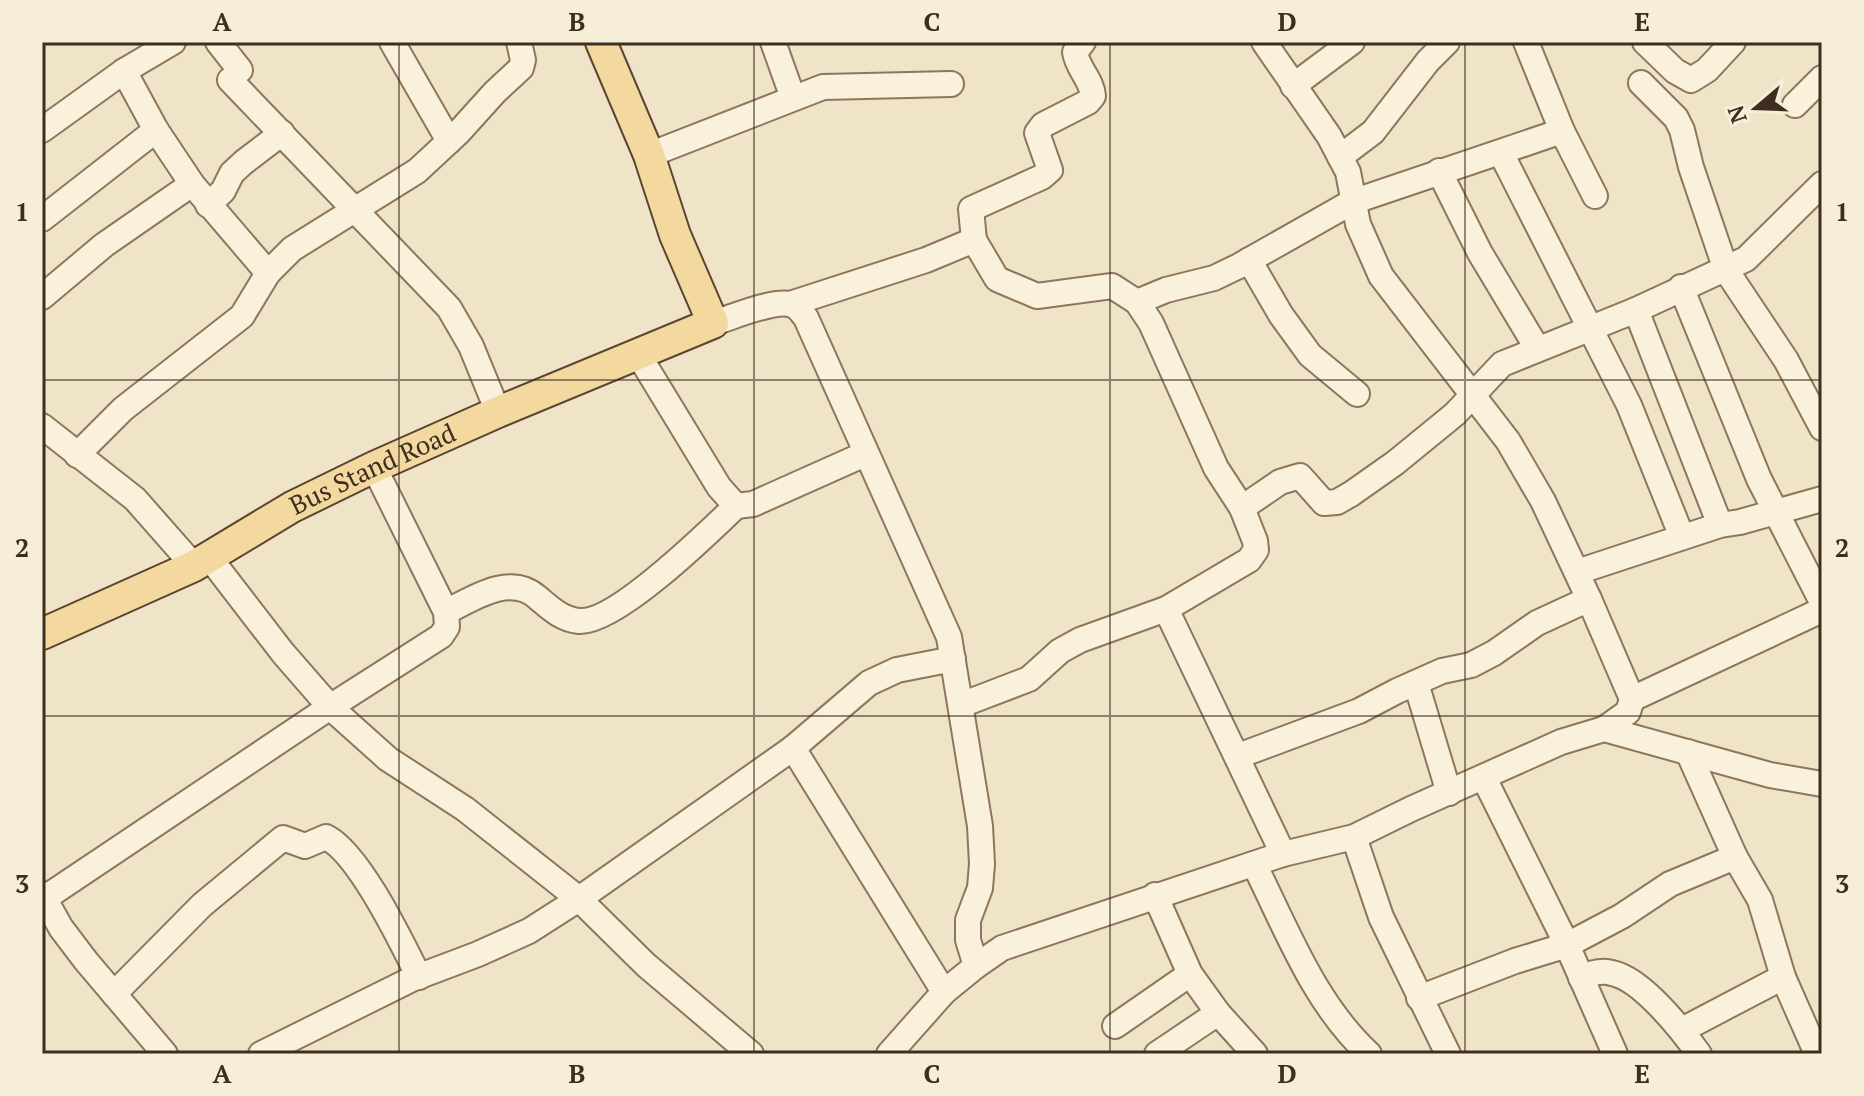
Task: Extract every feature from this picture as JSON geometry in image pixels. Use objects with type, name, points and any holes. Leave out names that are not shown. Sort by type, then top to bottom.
[{"type":"main road","points":[[601,42],[649,155],[675,235],[713,323]]},
{"type":"main road","name":"Bus Stand Road","points":[[42,634],[202,561],[292,507],[374,467],[713,323]]},
{"type":"street","points":[[42,130],[124,71],[173,42]]},
{"type":"street","points":[[218,42],[235,75],[282,133],[449,308],[471,346],[498,412]]},
{"type":"street","points":[[392,42],[449,141]]},
{"type":"street","points":[[77,455],[123,409],[242,316],[268,273],[292,249],[417,171],[521,68],[523,60],[519,42]]},
{"type":"street","points":[[773,42],[793,98]]},
{"type":"street","points":[[961,705],[1029,679],[1060,651],[1080,640],[1166,609],[1249,560],[1256,550],[1242,508],[1216,468],[1167,355],[1137,302],[1112,286],[1033,295],[997,279],[974,240],[971,209],[1042,177],[1050,170],[1037,133],[1043,125],[1088,102],[1093,96],[1076,59],[1075,52],[1083,42]]},
{"type":"street","points":[[889,1054],[944,992],[1002,948],[1283,854],[1354,837],[1561,742],[1604,729],[1628,712],[1632,699],[1543,501],[1508,441],[1381,276],[1358,224],[1348,172],[1329,136],[1264,42]]},
{"type":"street","points":[[1293,86],[1352,42]]},
{"type":"street","points":[[1340,157],[1373,132],[1428,61],[1447,42]]},
{"type":"street","points":[[1526,42],[1562,131],[1595,196]]},
{"type":"street","points":[[1645,42],[1675,71],[1691,80],[1707,70],[1733,42]]},
{"type":"street","points":[[124,71],[156,130],[192,184],[268,273]]},
{"type":"street","points":[[1795,105],[1822,78]]},
{"type":"street","points":[[1641,83],[1676,118],[1726,270],[1786,360],[1822,428]]},
{"type":"street","points":[[649,155],[823,87],[951,84]]},
{"type":"street","points":[[42,219],[156,130]]},
{"type":"street","points":[[1137,302],[1166,290],[1214,278],[1352,202],[1562,131]]},
{"type":"street","points":[[208,205],[223,191],[238,167],[282,133]]},
{"type":"street","points":[[1501,153],[1636,422],[1682,537]]},
{"type":"street","points":[[1439,171],[1480,253],[1537,348]]},
{"type":"street","points":[[42,297],[104,245],[192,184]]},
{"type":"street","points":[[1242,508],[1280,482],[1300,476],[1324,503],[1337,502],[1395,463],[1472,397],[1502,364],[1636,310],[1746,259],[1822,184]]},
{"type":"street","points":[[713,323],[777,304],[790,304],[926,260],[974,240]]},
{"type":"street","points":[[1249,260],[1281,315],[1310,355],[1357,394]]},
{"type":"street","points":[[1681,287],[1759,479],[1822,602]]},
{"type":"street","points":[[790,304],[806,318],[939,613],[953,659],[980,826],[980,888],[968,920],[968,940],[976,966]]},
{"type":"street","points":[[1636,310],[1720,525]]},
{"type":"street","points":[[638,354],[719,487],[736,506]]},
{"type":"street","points":[[42,426],[135,499],[202,561],[330,707],[388,759],[465,809],[579,899],[646,965],[751,1054]]},
{"type":"street","points":[[446,612],[490,591],[509,588],[529,591],[562,617],[590,620],[608,612],[686,555],[736,506],[753,504],[865,454]]},
{"type":"street","points":[[165,1054],[61,928],[44,896],[441,636],[447,627],[446,612],[374,467]]},
{"type":"street","points":[[1577,572],[1720,525],[1822,499]]},
{"type":"street","points":[[1238,756],[1359,711],[1442,671],[1471,665],[1537,623],[1589,599]]},
{"type":"street","points":[[1166,609],[1283,854]]},
{"type":"street","points":[[1632,699],[1822,610]]},
{"type":"street","points":[[261,1054],[354,1006],[529,931],[793,748],[869,683],[897,670],[953,659]]},
{"type":"street","points":[[1416,683],[1449,793]]},
{"type":"street","points":[[1604,729],[1770,775],[1822,784]]},
{"type":"street","points":[[793,748],[944,992]]},
{"type":"street","points":[[1688,752],[1735,857],[1760,900],[1783,977],[1817,1054]]},
{"type":"street","points":[[1484,778],[1567,945],[1615,1054]]},
{"type":"street","points":[[114,994],[182,923],[283,838],[305,846],[326,837],[333,841],[387,912],[419,977]]},
{"type":"street","points":[[1354,837],[1381,917],[1448,1054]]},
{"type":"street","points":[[1419,998],[1515,961],[1567,945],[1622,916],[1670,884],[1735,857]]},
{"type":"street","points":[[1254,864],[1323,1001],[1346,1033],[1369,1054]]},
{"type":"street","points":[[1155,895],[1190,974],[1218,1013],[1255,1054]]},
{"type":"street","points":[[1581,978],[1591,973],[1616,974],[1648,996],[1682,1030],[1699,1054]]},
{"type":"street","points":[[1115,1026],[1190,974]]},
{"type":"street","points":[[1682,1030],[1783,977]]},
{"type":"street","points":[[1157,1054],[1218,1013]]}]
